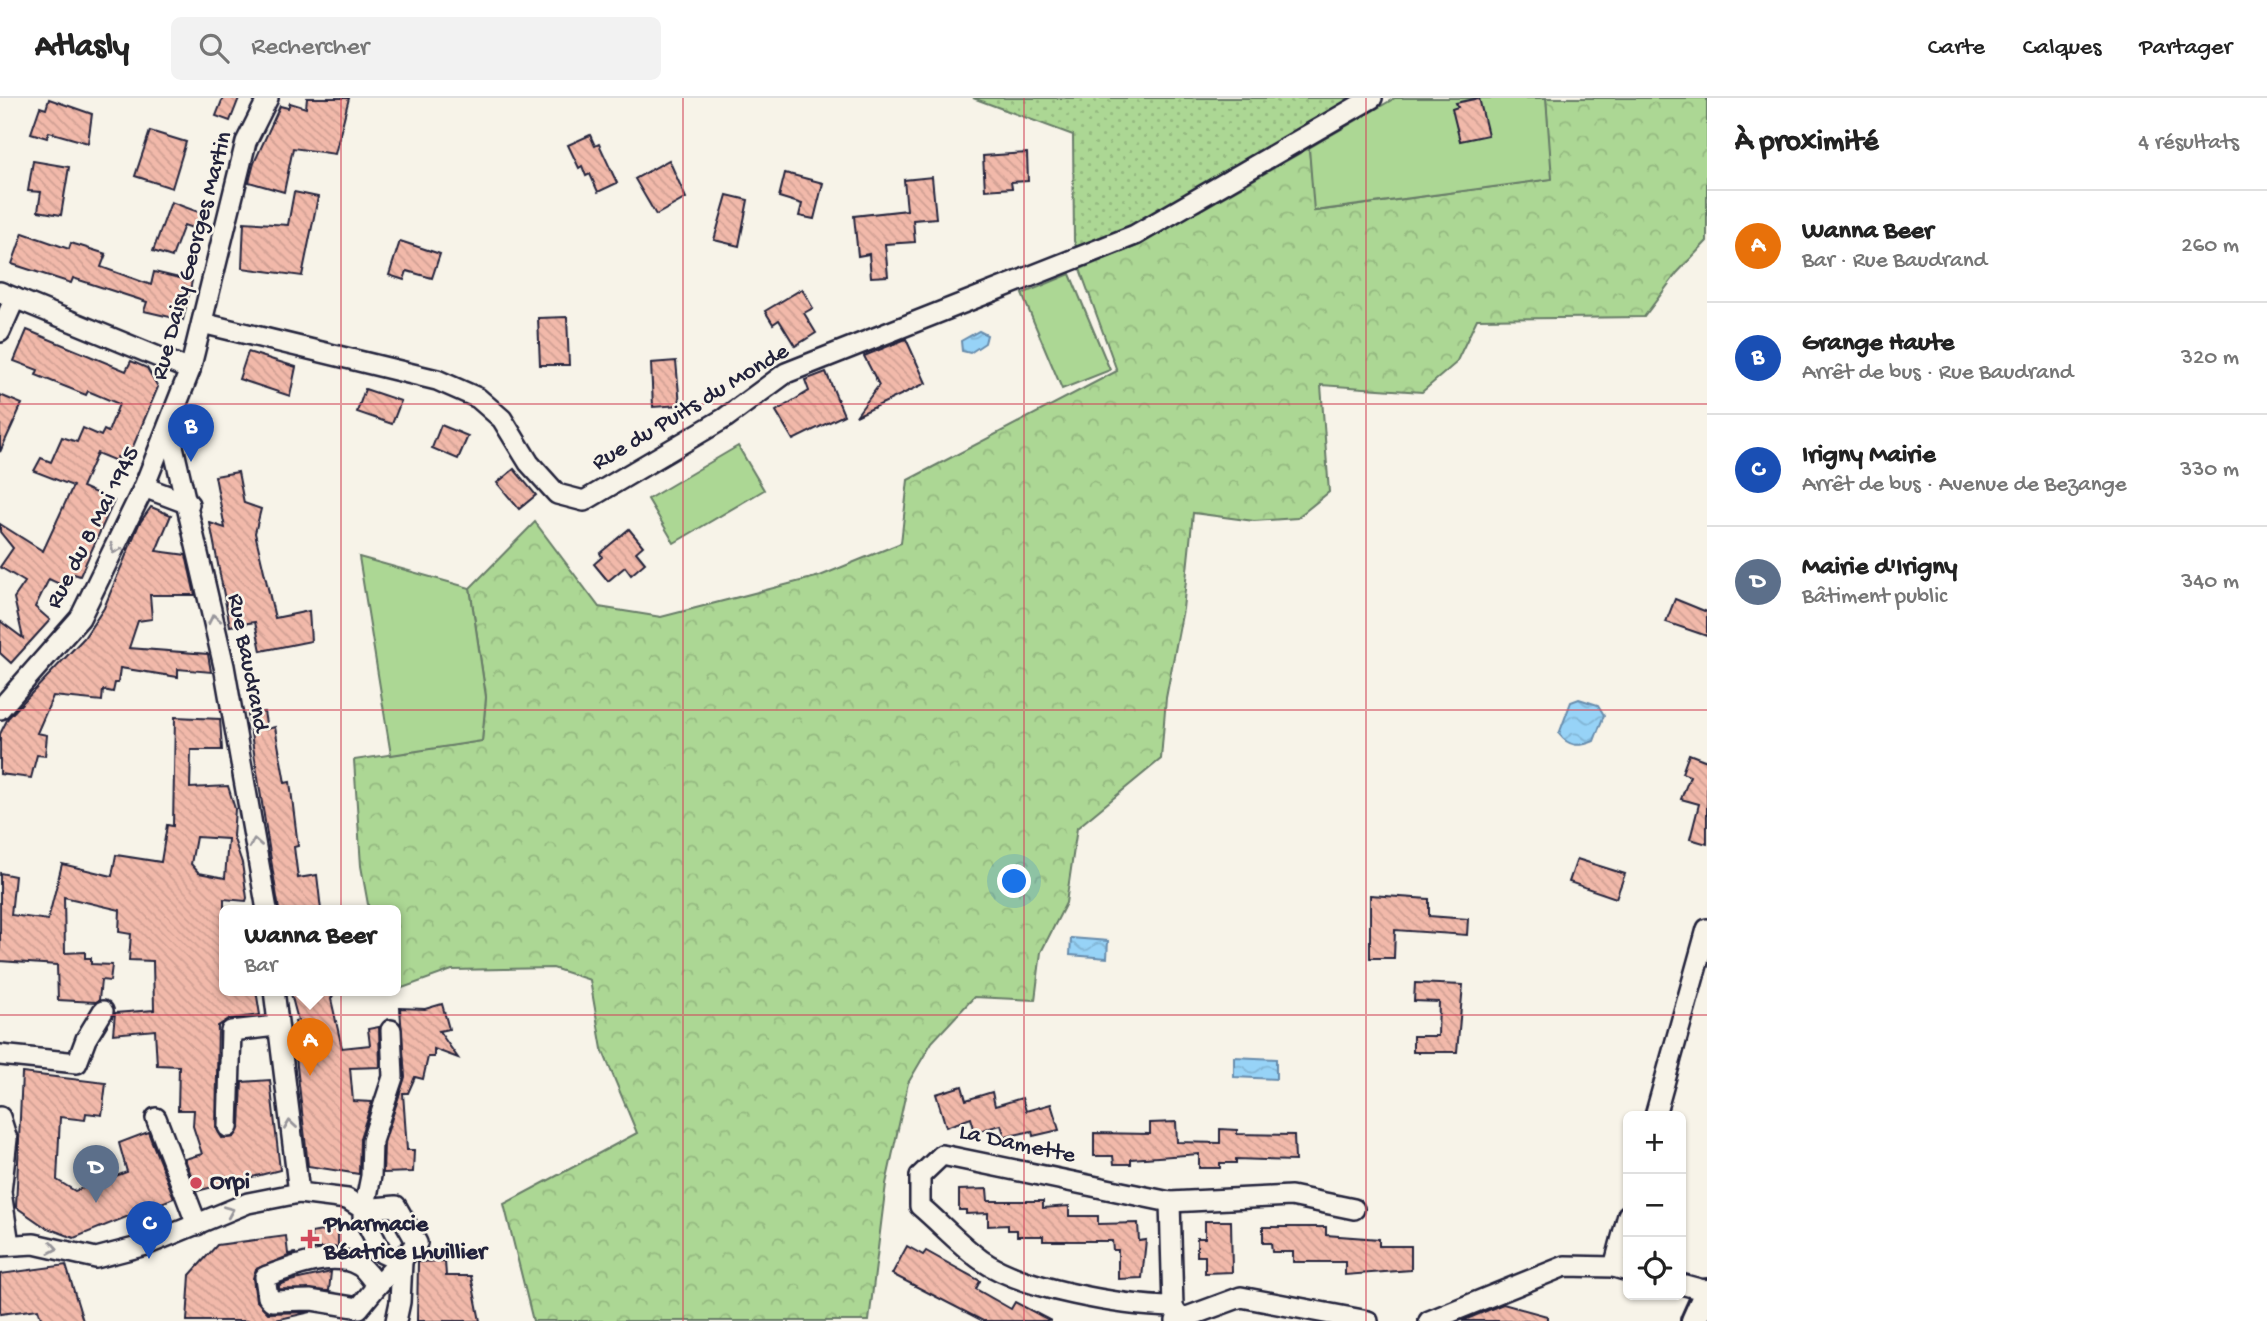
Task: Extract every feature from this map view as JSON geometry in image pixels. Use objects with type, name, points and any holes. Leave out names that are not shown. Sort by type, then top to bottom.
[{"type":"main road","points":[[1694,1321],[1707,1292]]},
{"type":"street","name":"Rue Daisy Georges Martin","points":[[169,429],[190,369],[246,142],[268,98]]},
{"type":"street","name":"Rue du Puits du Monde","points":[[202,323],[437,380],[478,398],[502,419],[528,463],[556,494],[584,501],[725,418],[786,373],[1135,235],[1372,98]]},
{"type":"street","points":[[0,332],[7,295],[190,369]]},
{"type":"street","name":"Rue du 8 Mai 1945","points":[[0,709],[80,618],[169,429]]},
{"type":"street","name":"Rue Baudrand","points":[[169,429],[189,504],[224,666],[266,905]]},
{"type":"street","points":[[144,487],[189,504]]},
{"type":"street","points":[[1656,1111],[1707,929]]},
{"type":"street","points":[[274,996],[299,1193]]},
{"type":"street","points":[[0,1055],[77,1063],[86,1039],[103,1010]]},
{"type":"street","points":[[228,1127],[231,1031],[276,1026]]},
{"type":"street","points":[[391,1030],[393,1077],[372,1141],[371,1176],[363,1216],[382,1253],[402,1262]]},
{"type":"street","points":[[0,1117],[7,1139],[1,1192],[5,1245],[34,1244],[96,1258],[146,1245],[248,1203],[299,1193],[348,1199],[363,1209],[396,1206],[417,1243],[359,1308],[311,1300],[272,1301],[268,1297],[265,1277],[293,1267],[337,1260],[359,1265],[377,1286]]},
{"type":"street","points":[[156,1118],[197,1225]]},
{"type":"street","name":"La Damette","points":[[1176,1316],[1149,1306],[1034,1284],[982,1261],[920,1206],[920,1176],[942,1155],[1170,1202],[1291,1196],[1354,1209]]},
{"type":"street","points":[[1170,1202],[1176,1316],[1241,1297],[1368,1321]]},
{"type":"street","points":[[1429,1321],[1565,1266],[1621,1269],[1625,1237]]},
{"type":"street","points":[[396,1321],[402,1262]]},
{"type":"street","points":[[1686,1286],[1707,1292]]},
{"type":"green space","points":[[973,98],[1353,98],[1134,230],[1078,251],[1074,241],[1073,135]]},
{"type":"green space","points":[[1395,98],[1546,98],[1552,179],[1314,211],[1309,148]]},
{"type":"green space","points":[[1546,98],[1707,98],[1707,241],[1677,273],[1644,317],[1477,319],[1456,363],[1422,392],[1321,385],[1329,492],[1297,518],[1254,521],[1193,513],[1183,609],[1166,698],[1161,759],[1077,828],[1066,903],[1041,952],[1035,1000],[974,997],[932,1042],[908,1083],[886,1184],[869,1321],[533,1321],[504,1204],[637,1133],[602,1049],[590,980],[553,968],[452,970],[401,988],[401,905],[368,905],[361,866],[354,760],[482,741],[486,697],[470,588],[535,522],[599,607],[661,617],[820,576],[901,543],[908,480],[1117,371],[1080,269],[1142,244],[1181,215],[1199,211],[1309,148],[1315,211],[1551,179]]},
{"type":"green space","points":[[1070,274],[1110,370],[1062,389],[1022,294]]},
{"type":"green space","points":[[738,446],[764,490],[674,543],[648,499]]},
{"type":"green space","points":[[359,557],[470,588],[486,697],[482,741],[391,755]]},
{"type":"water","points":[[979,331],[987,335],[985,343],[970,353],[962,351],[961,341]]},
{"type":"water","points":[[1579,699],[1598,705],[1604,715],[1594,741],[1579,745],[1571,744],[1559,734],[1571,702]]},
{"type":"water","points":[[1071,938],[1108,941],[1107,958],[1070,955]]},
{"type":"water","points":[[1234,1057],[1276,1059],[1276,1079],[1234,1077]]},
{"type":"building","points":[[223,98],[239,98],[230,121],[216,116]]},
{"type":"building","points":[[307,98],[349,98],[335,154],[293,148],[284,192],[249,182],[254,163],[280,106],[288,108],[290,103],[306,108]]},
{"type":"building","points":[[1479,98],[1488,135],[1460,141],[1452,109],[1458,107],[1456,103]]},
{"type":"building","points":[[49,99],[92,114],[88,143],[49,132],[47,138],[31,133],[40,107],[46,109]]},
{"type":"building","points":[[150,131],[186,142],[172,188],[135,176]]},
{"type":"building","points":[[590,135],[595,146],[599,144],[617,183],[598,192],[590,174],[586,176],[582,166],[579,168],[568,145]]},
{"type":"building","points":[[1027,153],[1028,181],[1011,182],[1012,188],[985,190],[983,156]]},
{"type":"building","points":[[669,160],[686,198],[656,215],[635,179]]},
{"type":"building","points":[[33,161],[69,167],[61,215],[38,211],[41,192],[28,191]]},
{"type":"building","points":[[785,173],[823,183],[814,219],[799,216],[802,204],[779,197]]},
{"type":"building","points":[[932,177],[936,218],[913,220],[915,242],[885,244],[888,276],[871,277],[869,254],[858,256],[854,216],[907,210],[904,180]]},
{"type":"building","points":[[294,192],[318,197],[302,276],[242,268],[244,222],[288,225]]},
{"type":"building","points":[[727,195],[748,200],[739,246],[714,240]]},
{"type":"building","points":[[171,202],[204,214],[198,230],[184,225],[172,257],[153,251]]},
{"type":"building","points":[[23,233],[69,249],[71,243],[106,254],[101,267],[151,285],[154,272],[192,281],[183,320],[144,311],[147,302],[73,278],[71,283],[12,264]]},
{"type":"building","points":[[400,241],[440,254],[432,278],[407,271],[404,280],[389,275]]},
{"type":"building","points":[[802,289],[813,308],[804,313],[816,333],[795,346],[779,320],[773,324],[765,311]]},
{"type":"building","points":[[567,317],[569,365],[540,365],[538,318]]},
{"type":"building","points":[[27,330],[126,371],[131,361],[147,368],[158,387],[127,461],[117,457],[116,461],[97,453],[82,487],[114,501],[80,576],[74,574],[68,588],[49,579],[35,607],[50,620],[11,663],[0,653],[0,621],[23,638],[14,598],[25,582],[0,567],[13,548],[0,532],[0,524],[43,551],[73,486],[34,471],[41,458],[51,462],[62,437],[77,442],[83,428],[101,436],[104,430],[108,432],[119,404],[88,391],[86,395],[36,375],[38,370],[14,361]]},
{"type":"building","points":[[906,339],[926,383],[856,416],[879,385],[864,356]]},
{"type":"building","points":[[248,352],[296,367],[290,396],[239,379]]},
{"type":"building","points":[[676,361],[680,405],[653,407],[651,363]]},
{"type":"building","points":[[826,372],[844,415],[793,440],[776,411],[809,391],[805,380]]},
{"type":"building","points":[[365,389],[401,401],[392,424],[357,412]]},
{"type":"building","points":[[0,395],[22,404],[0,452]]},
{"type":"building","points":[[441,425],[468,436],[458,459],[432,448]]},
{"type":"building","points":[[514,469],[536,495],[519,509],[497,483]]},
{"type":"building","points":[[238,472],[244,503],[261,509],[255,533],[275,618],[309,611],[311,641],[261,651],[255,622],[230,626],[210,523],[225,528],[215,476]]},
{"type":"building","points":[[151,507],[171,515],[156,551],[186,555],[195,595],[150,595],[152,619],[138,621],[129,648],[208,654],[211,672],[178,669],[178,677],[120,668],[118,683],[115,683],[113,692],[103,690],[102,701],[53,696],[37,733],[47,735],[45,756],[37,755],[31,778],[0,774],[0,734],[8,718],[84,638],[104,608],[139,524]]},
{"type":"building","points":[[629,529],[643,546],[636,552],[645,563],[631,575],[625,567],[608,581],[594,564],[602,557],[600,553]]},
{"type":"building","points":[[1675,599],[1707,612],[1707,636],[1666,622]]},
{"type":"building","points":[[264,712],[267,729],[275,727],[285,783],[290,782],[298,846],[294,847],[298,878],[317,875],[320,905],[278,905],[248,715]]},
{"type":"building","points":[[175,717],[220,719],[222,750],[191,750],[190,788],[228,786],[235,809],[233,836],[242,863],[247,898],[246,901],[224,899],[224,905],[219,905],[219,996],[257,996],[260,1015],[229,1019],[218,1026],[216,1127],[222,1138],[234,1137],[240,1127],[242,1082],[270,1080],[280,1170],[197,1191],[185,1159],[202,1154],[193,1126],[194,1110],[178,1110],[179,1066],[157,1065],[155,1030],[113,1034],[115,1013],[154,1010],[153,961],[129,960],[131,934],[119,932],[120,910],[64,897],[65,953],[85,952],[85,958],[91,958],[91,964],[112,965],[110,981],[101,980],[99,1000],[96,1002],[58,1000],[57,965],[0,961],[0,873],[15,876],[11,915],[48,920],[62,864],[112,876],[116,855],[161,862],[167,825],[173,826]],"holes":[[[196,837],[228,839],[225,878],[199,873],[191,864]]]},
{"type":"building","points":[[1689,754],[1707,761],[1707,844],[1690,839],[1699,804],[1681,799],[1690,776],[1682,773]]},
{"type":"building","points":[[1577,859],[1625,874],[1616,898],[1569,882]]},
{"type":"building","points":[[1370,895],[1429,899],[1429,916],[1468,919],[1467,935],[1395,930],[1394,958],[1370,958]]},
{"type":"building","points":[[1415,983],[1463,985],[1457,1052],[1413,1052],[1413,1036],[1438,1036],[1439,1002],[1414,1001]]},
{"type":"building","points":[[292,996],[333,996],[331,999],[342,1048],[370,1045],[368,1029],[379,1027],[380,1067],[350,1068],[353,1101],[372,1102],[360,1138],[359,1174],[308,1166],[294,1039],[298,1038],[295,1021],[298,1020]]},
{"type":"building","points":[[442,1004],[449,1029],[439,1031],[458,1058],[434,1049],[434,1057],[428,1057],[423,1079],[415,1077],[408,1093],[403,1093],[407,1150],[414,1150],[413,1172],[383,1173],[384,1143],[405,1077],[400,1008],[425,1009]]},
{"type":"building","points":[[22,1073],[106,1083],[102,1115],[86,1113],[85,1120],[60,1117],[57,1180],[75,1191],[127,1172],[119,1143],[148,1132],[174,1198],[74,1238],[45,1227],[16,1207]]},
{"type":"building","points":[[962,1086],[966,1100],[992,1092],[995,1106],[1022,1098],[1026,1111],[1051,1104],[1059,1130],[1033,1136],[1032,1131],[1005,1137],[1001,1125],[975,1132],[971,1118],[946,1127],[936,1094]]},
{"type":"building","points":[[1176,1122],[1177,1142],[1220,1143],[1220,1129],[1237,1130],[1237,1134],[1294,1135],[1295,1161],[1236,1159],[1236,1163],[1220,1163],[1220,1168],[1199,1168],[1199,1154],[1131,1159],[1131,1164],[1114,1164],[1113,1156],[1094,1156],[1094,1133],[1150,1134],[1150,1123]]},
{"type":"building","points":[[987,1189],[988,1201],[1043,1201],[1043,1208],[1069,1206],[1069,1216],[1098,1216],[1098,1224],[1138,1223],[1139,1241],[1146,1240],[1142,1278],[1118,1279],[1118,1250],[1113,1250],[1112,1241],[1043,1241],[1043,1236],[1017,1236],[1017,1230],[1008,1230],[1008,1225],[988,1226],[988,1213],[966,1214],[966,1210],[959,1210],[959,1190]]},
{"type":"building","points":[[1205,1221],[1231,1221],[1232,1272],[1205,1273],[1205,1256],[1197,1256],[1197,1238],[1205,1238]]},
{"type":"building","points":[[1263,1227],[1326,1227],[1326,1235],[1379,1239],[1379,1246],[1411,1246],[1411,1270],[1345,1275],[1345,1262],[1293,1262],[1293,1252],[1272,1252],[1271,1243],[1263,1243]]},
{"type":"building","points":[[338,1230],[338,1247],[312,1249],[311,1233]]},
{"type":"building","points":[[286,1236],[288,1254],[296,1253],[256,1269],[253,1278],[256,1300],[268,1313],[311,1312],[271,1321],[187,1321],[190,1275],[217,1245]]},
{"type":"building","points":[[907,1246],[923,1255],[926,1251],[980,1281],[976,1289],[1011,1309],[1015,1302],[1051,1321],[983,1321],[892,1274]]},
{"type":"building","points":[[445,1261],[446,1276],[471,1276],[480,1321],[417,1321],[418,1262]]},
{"type":"building","points":[[66,1265],[83,1321],[42,1321],[38,1309],[0,1314],[0,1274]]},
{"type":"building","points":[[331,1272],[329,1291],[279,1289],[279,1285],[290,1281]]},
{"type":"building","points":[[1503,1304],[1547,1316],[1547,1321],[1462,1321]]},
{"type":"place","name":"Grange Haute","points":[[191,462]]},
{"type":"place","name":"Wanna Beer","points":[[310,1076]]},
{"type":"place","name":"Orpi","points":[[196,1183]]},
{"type":"place","name":"Mairie d'Irigny","points":[[96,1203]]},
{"type":"place","name":"Pharmacie Béatrice Lhuillier","points":[[310,1239]]},
{"type":"place","name":"Irigny Mairie","points":[[149,1259]]}]
